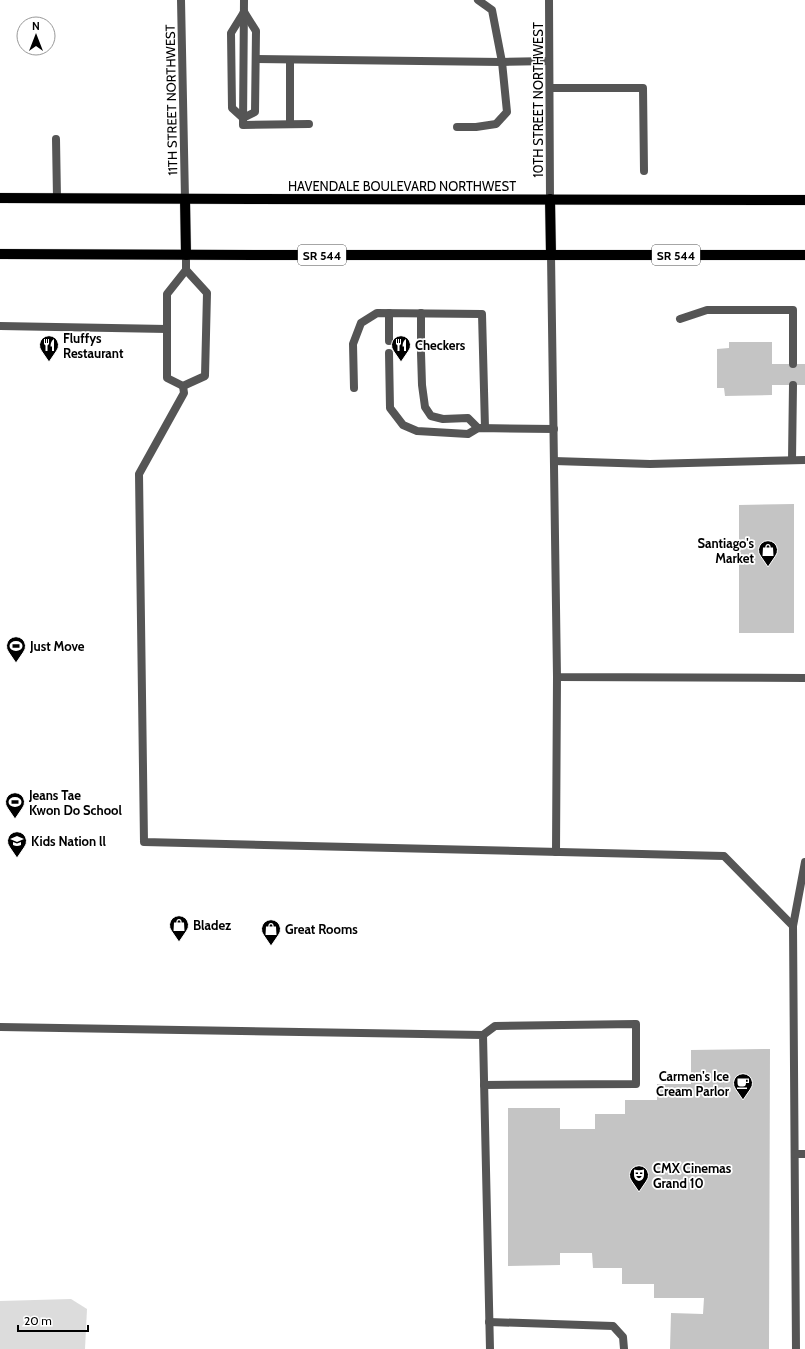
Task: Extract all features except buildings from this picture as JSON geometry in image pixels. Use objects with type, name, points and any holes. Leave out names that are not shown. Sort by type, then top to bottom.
[{"type":"main road","name":"HAVENDALE BOULEVARD NORTHWEST","points":[[0,198],[805,200]]},
{"type":"main road","points":[[185,199],[186,255]]},
{"type":"main road","points":[[550,199],[551,255]]},
{"type":"main road","name":"SR 544","points":[[0,254],[805,255]]},
{"type":"street","name":"11TH STREET NORTHWEST","points":[[181,0],[185,199]]},
{"type":"street","points":[[244,0],[243,125],[309,124]]},
{"type":"street","points":[[457,127],[476,127],[496,124],[507,112],[502,62],[492,10],[478,0]]},
{"type":"street","name":"10TH STREET NORTHWEST","points":[[549,0],[550,199]]},
{"type":"street","points":[[243,118],[255,112],[256,59],[256,31],[244,12]]},
{"type":"street","points":[[243,118],[232,108],[231,32],[244,12]]},
{"type":"street","points":[[256,59],[502,62],[549,61]]},
{"type":"street","points":[[290,60],[290,124]]},
{"type":"street","points":[[550,88],[643,88],[644,171]]},
{"type":"street","points":[[56,139],[57,198]]},
{"type":"street","points":[[183,386],[167,378],[167,294],[186,270],[186,255]]},
{"type":"street","points":[[551,255],[557,677],[556,852]]},
{"type":"street","points":[[183,386],[205,376],[207,293],[186,270]]},
{"type":"street","points":[[680,319],[707,310],[793,310],[793,364]]},
{"type":"street","points":[[354,388],[353,344],[361,323],[377,313],[482,314],[481,428]]},
{"type":"street","points":[[389,313],[389,341]]},
{"type":"street","points":[[421,313],[421,341]]},
{"type":"street","points":[[0,326],[167,329]]},
{"type":"street","points":[[389,353],[390,408],[403,425],[416,431],[468,434],[481,428],[554,429]]},
{"type":"street","points":[[421,353],[422,385],[425,407],[431,416],[443,419],[468,418],[481,428]]},
{"type":"street","points":[[792,460],[793,385]]},
{"type":"street","points":[[183,386],[184,393],[139,474],[144,842],[724,856],[793,926]]},
{"type":"street","points":[[554,461],[650,464],[805,460]]},
{"type":"street","points":[[557,677],[805,678]]},
{"type":"street","points":[[796,1349],[793,926],[803,884],[805,862]]},
{"type":"street","points":[[0,1027],[483,1035],[494,1026],[636,1024],[636,1084],[484,1085]]},
{"type":"street","points":[[483,1035],[490,1349]]},
{"type":"street","points":[[795,1154],[805,1154]]},
{"type":"street","points":[[489,1322],[612,1326],[623,1337],[624,1349]]},
{"type":"shaded area","points":[[71,1299],[87,1309],[85,1349],[0,1349],[0,1301]]},
{"type":"place","name":"Fluffys Restaurant","points":[[49,362]]},
{"type":"place","name":"Checkers","points":[[401,362]]},
{"type":"place","name":"Santiago's Market","points":[[768,567]]},
{"type":"place","name":"Just Move","points":[[16,663]]},
{"type":"place","name":"Jeans Tae Kwon Do School","points":[[15,819]]},
{"type":"place","name":"Kids Nation ll","points":[[17,858]]},
{"type":"place","name":"Bladez","points":[[179,942]]},
{"type":"place","name":"Great Rooms","points":[[271,946]]},
{"type":"place","name":"Carmen's Ice Cream Parlor","points":[[743,1100]]},
{"type":"place","name":"CMX Cinemas Grand 10","points":[[639,1192]]}]
